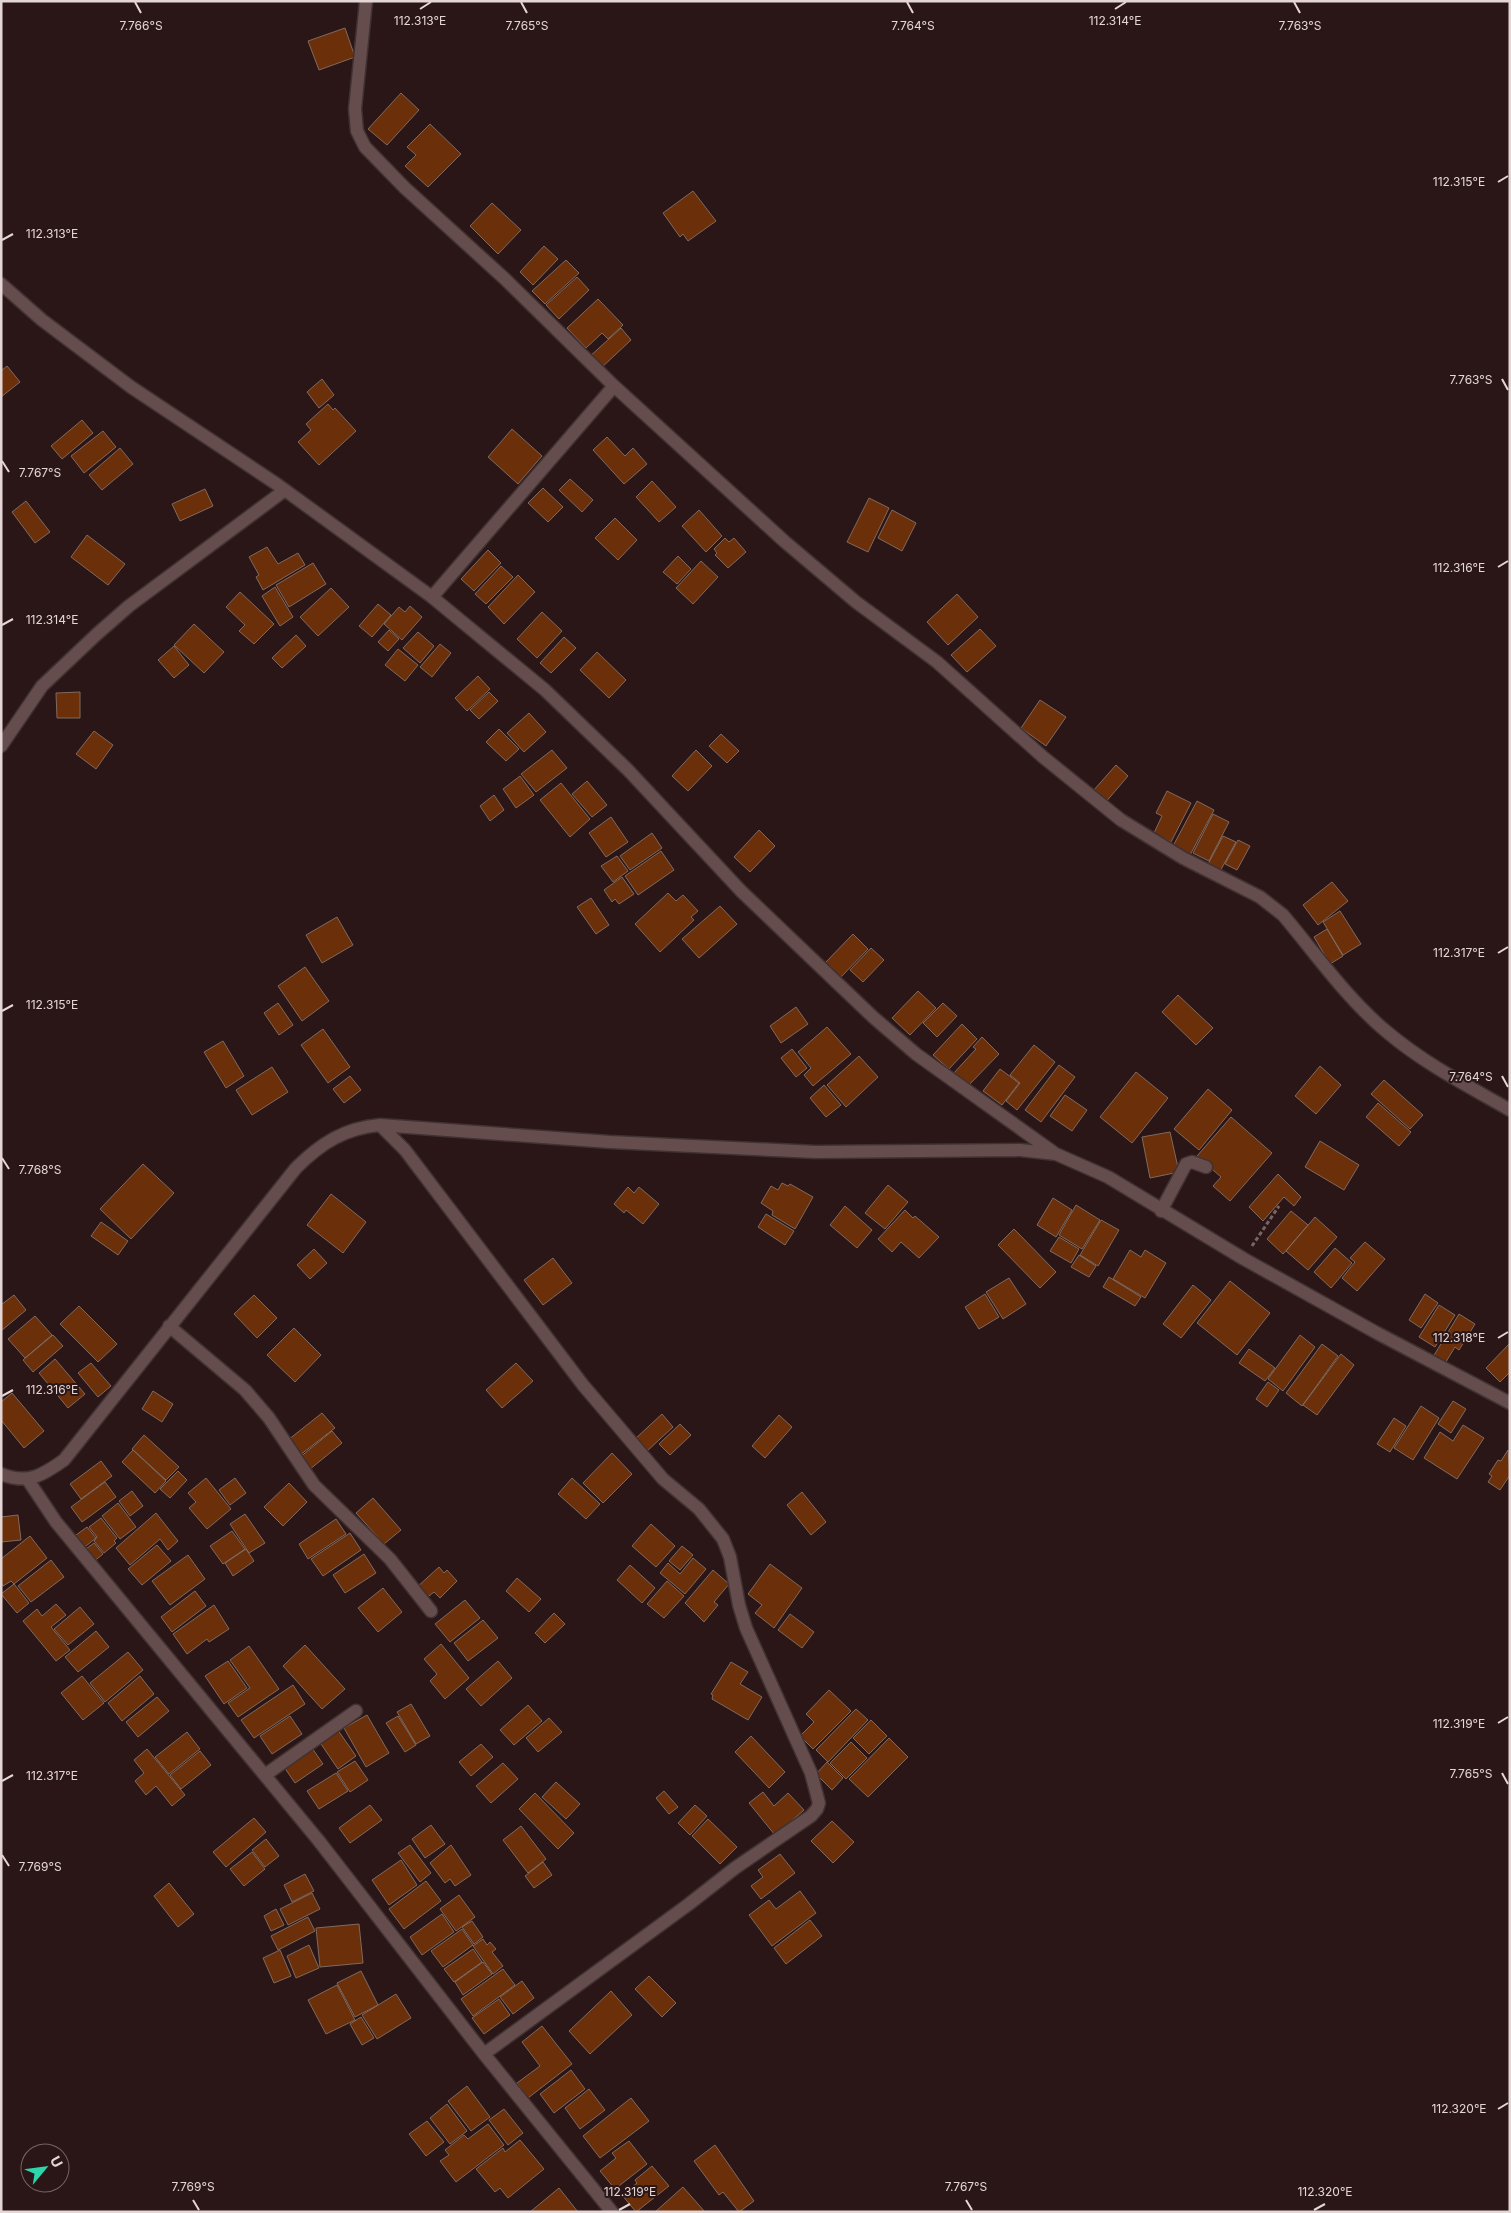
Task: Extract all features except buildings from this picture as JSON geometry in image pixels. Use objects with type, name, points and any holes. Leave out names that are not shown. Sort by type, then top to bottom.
[{"type":"street","points":[[366,1],[355,109],[357,131],[365,148],[405,188],[505,279],[614,386],[784,541],[856,602],[937,662],[1043,757],[1121,820],[1183,858],[1250,892],[1271,905],[1283,915],[1364,1010],[1386,1031],[1454,1079],[1510,1110]]},
{"type":"street","points":[[1,284],[42,320],[131,387],[285,490],[432,597],[575,716],[741,891],[873,1017],[916,1054],[1056,1154],[1108,1177],[1244,1259],[1377,1333],[1510,1403]]},
{"type":"street","points":[[432,597],[614,386]]},
{"type":"street","points":[[1,746],[42,686],[97,634],[129,606],[285,490]]},
{"type":"street","points":[[1,1474],[28,1480],[39,1477],[64,1460],[168,1326],[308,1156],[328,1140],[346,1132],[380,1124],[610,1142],[816,1152],[1020,1150],[1056,1154]]},
{"type":"street","points":[[380,1124],[405,1150],[583,1385],[664,1480],[698,1509],[723,1539],[730,1557],[739,1605],[746,1628],[811,1773],[819,1803],[811,1816],[735,1868],[689,1904],[484,2054]]},
{"type":"street","points":[[1161,1210],[1186,1164],[1192,1162],[1206,1167]]},
{"type":"street","points":[[168,1326],[245,1390],[269,1418],[314,1485],[390,1560],[431,1611]]},
{"type":"street","points":[[28,1480],[56,1522],[264,1775],[484,2054],[612,2212]]},
{"type":"street","points":[[264,1775],[356,1711]]},
{"type":"path","points":[[1244,1259],[1279,1206]]}]
